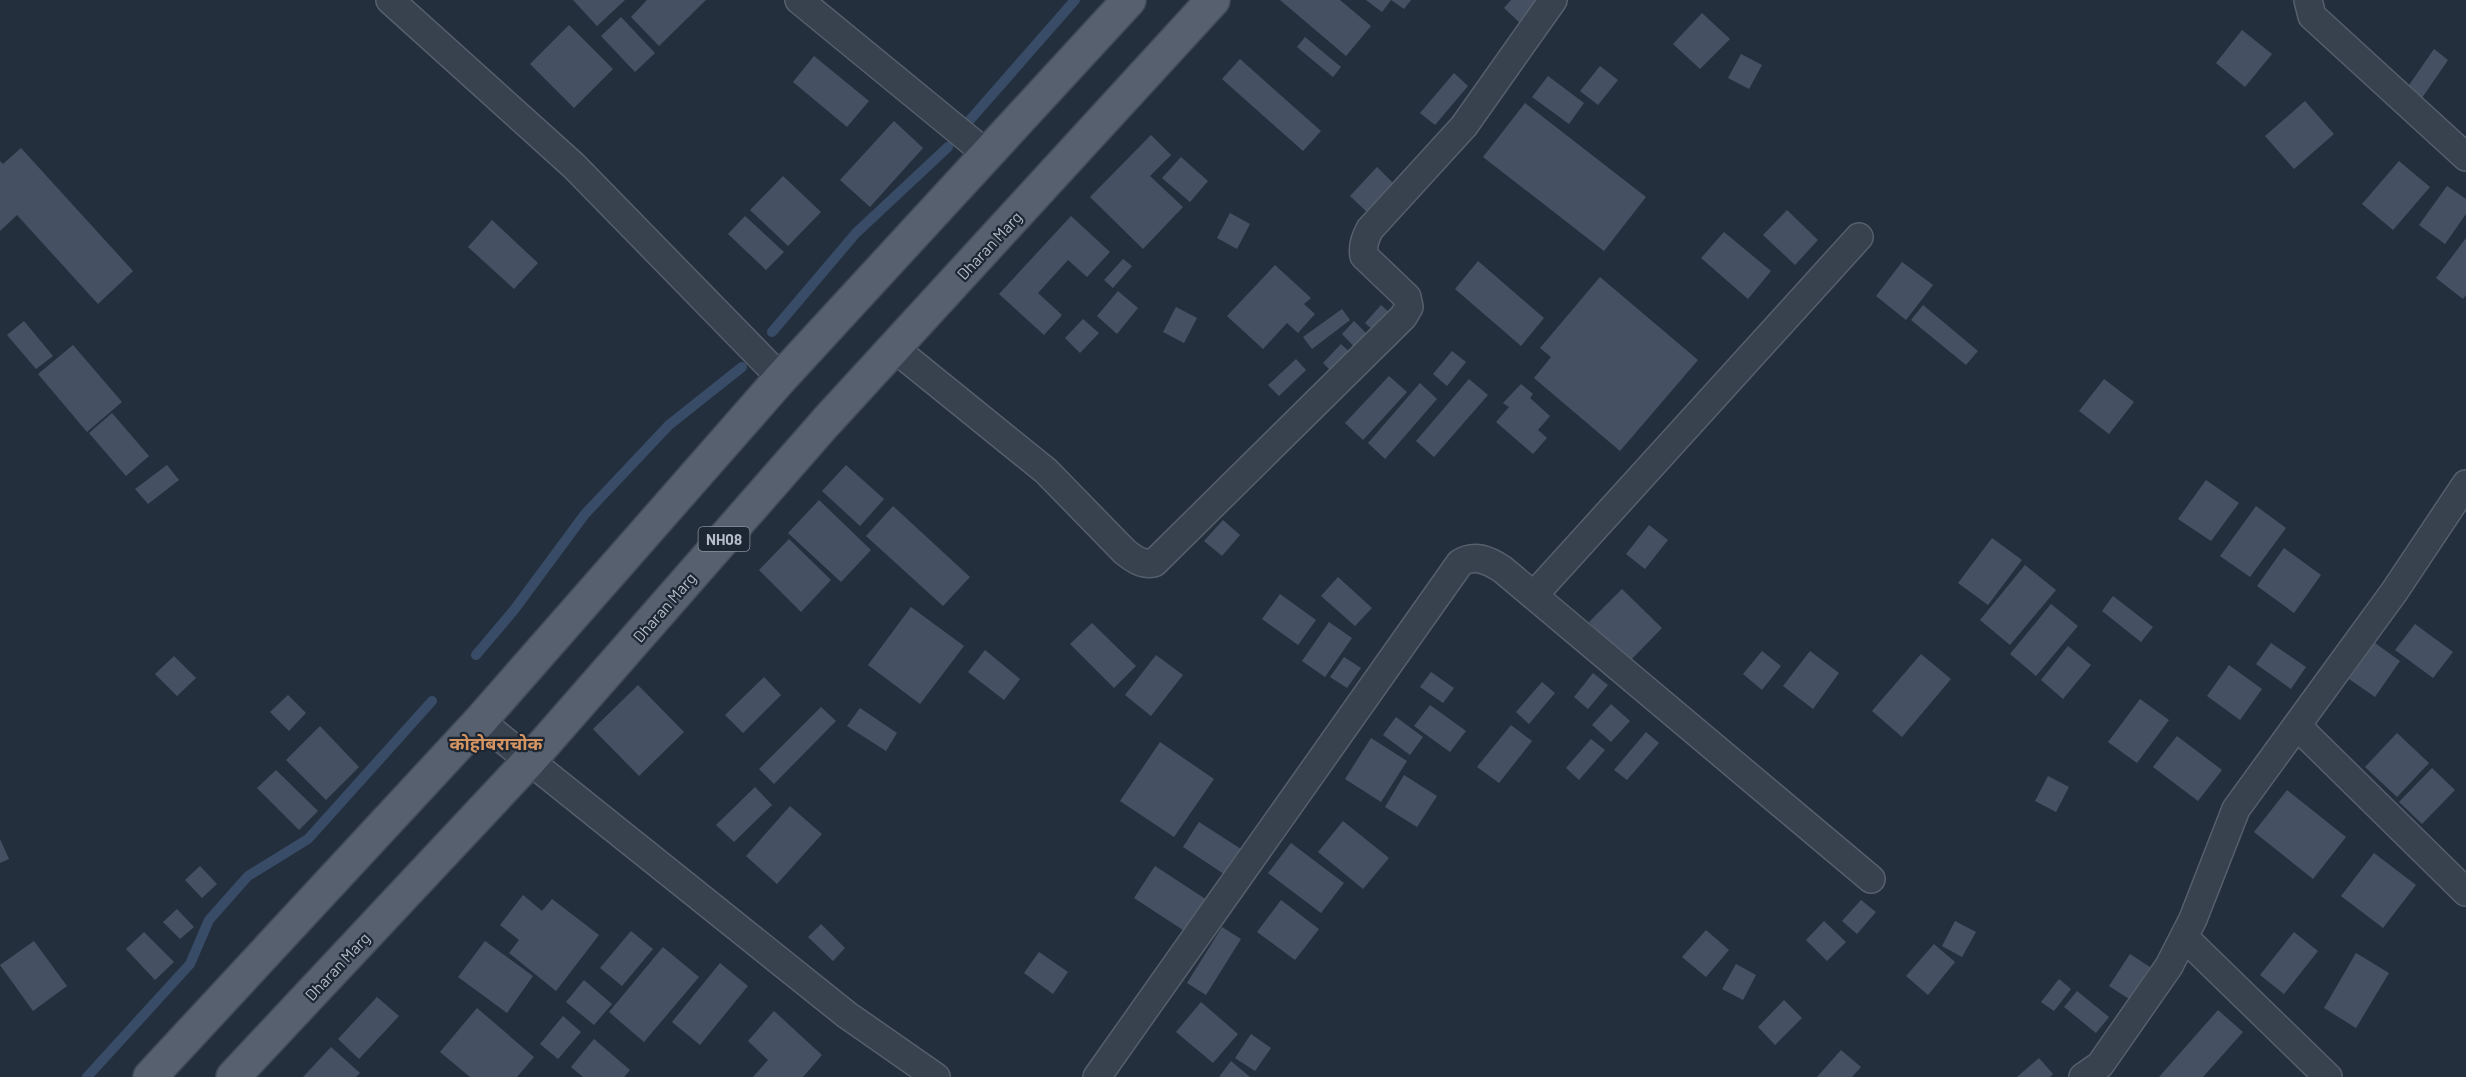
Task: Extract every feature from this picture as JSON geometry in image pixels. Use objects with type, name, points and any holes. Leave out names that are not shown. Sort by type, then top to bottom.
[{"type":"main road","points":[[150,1077],[480,721],[781,378],[1129,0]]},
{"type":"main road","name":"Dharan Marg","points":[[233,1077],[530,760],[826,422],[1214,0]]},
{"type":"street","points":[[390,0],[574,166],[781,378]]},
{"type":"street","points":[[800,0],[988,155]]},
{"type":"street","points":[[894,348],[1046,471],[1125,552],[1137,561],[1147,564],[1154,563],[1406,312],[1409,307],[1407,297],[1364,256],[1365,239],[1370,229],[1464,126],[1553,0]]},
{"type":"street","points":[[2307,0],[2312,16],[2466,157]]},
{"type":"street","points":[[1534,595],[1859,237]]},
{"type":"street","points":[[2083,1077],[2100,1065],[2169,966],[2184,937],[2236,809],[2394,592],[2466,484]]},
{"type":"street","points":[[1097,1077],[1460,563],[1468,559],[1489,561],[1534,595],[1871,879]]},
{"type":"street","points":[[480,721],[846,1015],[936,1077]]},
{"type":"street","points":[[2297,726],[2466,892]]},
{"type":"street","points":[[2184,937],[2328,1077]]},
{"type":"building","points":[[573,0],[625,0],[597,26]]},
{"type":"building","points":[[647,0],[706,0],[659,46],[631,17]]},
{"type":"building","points":[[1280,0],[1340,0],[1371,26],[1346,56]]},
{"type":"building","points":[[1366,0],[1391,0],[1382,12]]},
{"type":"building","points":[[1391,0],[1411,0],[1404,9]]},
{"type":"building","points":[[1511,0],[1540,0],[1520,23],[1504,8]]},
{"type":"building","points":[[1702,13],[1730,39],[1700,69],[1673,44]]},
{"type":"building","points":[[621,17],[655,53],[635,72],[601,36]]},
{"type":"building","points":[[569,25],[613,69],[574,108],[530,64]]},
{"type":"building","points":[[2242,30],[2272,54],[2245,87],[2216,63]]},
{"type":"building","points":[[1305,37],[1341,67],[1333,77],[1297,47]]},
{"type":"building","points":[[2434,49],[2448,60],[2422,98],[2407,88]]},
{"type":"building","points":[[1741,54],[1762,65],[1749,89],[1728,78]]},
{"type":"building","points":[[814,56],[869,101],[847,127],[793,82]]},
{"type":"building","points":[[1240,59],[1321,131],[1303,151],[1222,79]]},
{"type":"building","points":[[1600,66],[1618,80],[1598,105],[1580,91]]},
{"type":"building","points":[[1454,73],[1468,86],[1435,125],[1420,113]]},
{"type":"building","points":[[1548,76],[1584,103],[1569,124],[1532,97]]},
{"type":"building","points":[[2305,101],[2334,134],[2294,169],[2265,136]]},
{"type":"building","points":[[1525,103],[1646,197],[1604,251],[1483,157]]},
{"type":"building","points":[[894,121],[923,148],[870,207],[840,180]]},
{"type":"building","points":[[1151,135],[1171,155],[1150,176],[1183,207],[1143,249],[1090,197]]},
{"type":"building","points":[[21,148],[133,271],[98,304],[17,215],[0,231],[0,161],[3,164]]},
{"type":"building","points":[[1181,157],[1208,181],[1190,202],[1162,178]]},
{"type":"building","points":[[2399,161],[2430,187],[2393,230],[2362,204]]},
{"type":"building","points":[[1377,167],[1396,186],[1370,215],[1350,196]]},
{"type":"building","points":[[783,176],[821,212],[788,246],[750,210]]},
{"type":"building","points":[[2447,186],[2466,199],[2466,214],[2445,244],[2419,225]]},
{"type":"building","points":[[1787,210],[1818,240],[1795,265],[1763,235]]},
{"type":"building","points":[[1230,213],[1250,224],[1237,249],[1217,238]]},
{"type":"building","points":[[745,216],[784,252],[766,270],[728,234]]},
{"type":"building","points":[[1071,216],[1110,252],[1087,277],[1068,260],[1038,293],[1062,315],[1044,335],[999,294]]},
{"type":"building","points":[[492,220],[538,263],[514,289],[468,247]]},
{"type":"building","points":[[1724,232],[1771,271],[1748,299],[1701,258]]},
{"type":"building","points":[[2466,238],[2466,295],[2463,299],[2436,278]]},
{"type":"building","points":[[1123,259],[1132,266],[1113,288],[1104,280]]},
{"type":"building","points":[[1478,261],[1544,318],[1521,346],[1455,289]]},
{"type":"building","points":[[1902,262],[1933,285],[1906,320],[1876,296]]},
{"type":"building","points":[[1275,265],[1311,298],[1304,304],[1315,314],[1298,333],[1287,323],[1263,349],[1227,316]]},
{"type":"building","points":[[1600,277],[1698,360],[1620,451],[1534,378],[1551,357],[1540,348]]},
{"type":"building","points":[[1118,291],[1138,308],[1117,334],[1097,316]]},
{"type":"building","points":[[1381,305],[1392,315],[1376,333],[1365,323]]},
{"type":"building","points":[[1923,305],[1978,351],[1966,365],[1911,320]]},
{"type":"building","points":[[1176,307],[1197,318],[1184,343],[1163,332]]},
{"type":"building","points":[[1342,309],[1350,320],[1312,349],[1303,337]]},
{"type":"building","points":[[1083,319],[1099,333],[1080,353],[1065,338]]},
{"type":"building","points":[[24,321],[53,356],[36,369],[7,335]]},
{"type":"building","points":[[1354,321],[1372,339],[1359,352],[1342,334]]},
{"type":"building","points":[[1341,344],[1354,356],[1335,375],[1323,363]]},
{"type":"building","points":[[73,345],[122,402],[87,432],[38,374]]},
{"type":"building","points":[[1452,351],[1466,362],[1447,386],[1433,374]]},
{"type":"building","points":[[1296,359],[1306,370],[1279,396],[1268,385]]},
{"type":"building","points":[[1389,376],[1407,392],[1363,440],[1345,423]]},
{"type":"building","points":[[1469,379],[1488,395],[1434,457],[1416,441]]},
{"type":"building","points":[[2104,379],[2134,402],[2109,434],[2079,411]]},
{"type":"building","points":[[1420,383],[1437,399],[1385,459],[1368,443]]},
{"type":"building","points":[[1521,384],[1533,394],[1530,398],[1550,416],[1538,430],[1547,438],[1533,454],[1496,422],[1509,407],[1503,403]]},
{"type":"building","points":[[112,413],[149,456],[126,476],[89,433]]},
{"type":"building","points":[[167,465],[179,480],[148,504],[135,489]]},
{"type":"building","points":[[846,465],[884,499],[860,526],[822,491]]},
{"type":"building","points":[[2206,480],[2239,503],[2211,541],[2178,519]]},
{"type":"building","points":[[819,500],[871,550],[841,582],[788,533]]},
{"type":"building","points":[[893,506],[970,577],[943,606],[866,536]]},
{"type":"building","points":[[2256,506],[2286,528],[2250,577],[2220,556]]},
{"type":"building","points":[[1223,520],[1240,535],[1222,556],[1204,541]]},
{"type":"building","points":[[1649,525],[1668,540],[1645,569],[1626,554]]},
{"type":"building","points":[[1992,538],[2022,560],[1988,605],[1958,583]]},
{"type":"building","points":[[789,539],[831,580],[801,612],[759,570]]},
{"type":"building","points":[[2284,548],[2321,575],[2294,613],[2257,586]]},
{"type":"building","points":[[2025,565],[2056,590],[2010,645],[1980,620]]},
{"type":"building","points":[[1338,577],[1372,608],[1355,626],[1321,596]]},
{"type":"building","points":[[1622,589],[1662,628],[1629,662],[1589,622]]},
{"type":"building","points":[[1280,594],[1316,620],[1298,645],[1262,619]]},
{"type":"building","points":[[2113,596],[2153,627],[2141,642],[2102,611]]},
{"type":"building","points":[[2051,604],[2078,626],[2036,676],[2010,654]]},
{"type":"building","points":[[911,607],[964,646],[920,704],[868,665]]},
{"type":"building","points":[[1329,622],[1352,638],[1325,677],[1302,661]]},
{"type":"building","points":[[1092,623],[1136,666],[1114,688],[1070,644]]},
{"type":"building","points":[[2415,624],[2453,652],[2433,678],[2395,650]]},
{"type":"building","points":[[2271,643],[2306,667],[2291,689],[2256,664]]},
{"type":"building","points":[[2375,643],[2400,661],[2375,697],[2349,679]]},
{"type":"building","points":[[2068,646],[2091,665],[2063,699],[2041,680]]},
{"type":"building","points":[[985,650],[1020,679],[1004,700],[968,672]]},
{"type":"building","points":[[1762,651],[1781,666],[1762,690],[1743,674]]},
{"type":"building","points":[[1810,651],[1839,673],[1813,709],[1783,686]]},
{"type":"building","points":[[1921,654],[1951,679],[1902,737],[1872,711]]},
{"type":"building","points":[[1156,655],[1183,675],[1151,716],[1125,695]]},
{"type":"building","points":[[174,656],[196,678],[177,696],[155,674]]},
{"type":"building","points":[[1344,657],[1361,668],[1347,688],[1330,677]]},
{"type":"building","points":[[2229,665],[2262,689],[2240,720],[2207,696]]},
{"type":"building","points":[[1431,672],[1454,688],[1443,703],[1420,687]]},
{"type":"building","points":[[1593,673],[1608,685],[1588,709],[1574,697]]},
{"type":"building","points":[[764,677],[781,695],[743,733],[725,715]]},
{"type":"building","points":[[1542,682],[1555,693],[1529,724],[1516,712]]},
{"type":"building","points":[[638,685],[684,732],[639,776],[593,729]]},
{"type":"building","points":[[288,695],[306,713],[289,731],[270,712]]},
{"type":"building","points":[[2140,699],[2169,720],[2137,763],[2108,742]]},
{"type":"building","points":[[1611,704],[1630,721],[1611,742],[1592,725]]},
{"type":"building","points":[[1430,705],[1466,731],[1450,752],[1414,726]]},
{"type":"building","points":[[821,707],[836,721],[774,784],[759,769]]},
{"type":"building","points":[[860,708],[897,733],[886,751],[847,726]]},
{"type":"building","points":[[1396,717],[1423,737],[1410,755],[1383,735]]},
{"type":"building","points":[[1511,725],[1532,741],[1499,783],[1477,767]]},
{"type":"building","points":[[320,726],[359,767],[326,800],[286,760]]},
{"type":"building","points":[[1646,732],[1659,743],[1627,780],[1614,770]]},
{"type":"building","points":[[2397,733],[2429,763],[2397,797],[2365,767]]},
{"type":"building","points":[[2177,736],[2222,770],[2198,801],[2153,767]]},
{"type":"building","points":[[1371,738],[1407,761],[1381,802],[1345,779]]},
{"type":"building","points":[[1591,739],[1605,750],[1579,780],[1566,768]]},
{"type":"building","points":[[1160,742],[1214,779],[1174,837],[1120,801]]},
{"type":"building","points":[[2432,768],[2455,790],[2422,824],[2399,802]]},
{"type":"building","points":[[276,770],[318,811],[299,830],[257,788]]},
{"type":"building","points":[[1404,775],[1437,796],[1417,827],[1385,807]]},
{"type":"building","points":[[2048,776],[2069,787],[2056,812],[2035,801]]},
{"type":"building","points":[[755,787],[772,805],[734,842],[716,825]]},
{"type":"building","points":[[2287,790],[2346,837],[2313,879],[2254,832]]},
{"type":"building","points":[[790,806],[822,834],[777,884],[746,856]]},
{"type":"building","points":[[1343,821],[1389,858],[1363,889],[1318,852]]},
{"type":"building","points":[[1199,822],[1241,849],[1224,874],[1183,847]]},
{"type":"building","points":[[0,839],[9,859],[0,863]]},
{"type":"building","points":[[1291,843],[1344,883],[1321,913],[1268,873]]},
{"type":"building","points":[[2374,853],[2416,885],[2383,928],[2341,896]]},
{"type":"building","points":[[200,866],[217,884],[202,898],[185,880]]},
{"type":"building","points":[[1155,866],[1207,900],[1186,932],[1134,898]]},
{"type":"building","points":[[523,895],[542,911],[552,899],[599,935],[556,991],[509,953],[519,940],[500,925]]},
{"type":"building","points":[[1281,900],[1319,929],[1295,960],[1257,932]]},
{"type":"building","points":[[1861,900],[1876,912],[1857,934],[1842,921]]},
{"type":"building","points":[[177,909],[194,927],[180,939],[163,922]]},
{"type":"building","points":[[1824,921],[1846,942],[1827,961],[1806,940]]},
{"type":"building","points":[[1955,921],[1976,932],[1962,957],[1942,946]]},
{"type":"building","points":[[821,924],[845,948],[833,961],[808,937]]},
{"type":"building","points":[[1222,927],[1241,939],[1206,995],[1187,983]]},
{"type":"building","points":[[1706,930],[1729,950],[1706,977],[1682,957]]},
{"type":"building","points":[[631,931],[653,949],[622,986],[600,968]]},
{"type":"building","points":[[144,932],[174,962],[155,980],[126,949]]},
{"type":"building","points":[[2294,932],[2318,951],[2284,994],[2260,975]]},
{"type":"building","points":[[34,941],[67,986],[33,1011],[0,965]]},
{"type":"building","points":[[485,941],[533,976],[507,1013],[458,977]]},
{"type":"building","points":[[1934,944],[1955,962],[1928,995],[1906,976]]},
{"type":"building","points":[[663,947],[699,977],[644,1042],[609,1012]]},
{"type":"building","points":[[1039,952],[1068,972],[1053,994],[1024,973]]},
{"type":"building","points":[[2356,953],[2389,973],[2356,1028],[2324,1008]]},
{"type":"building","points":[[2130,954],[2150,967],[2129,999],[2109,986]]},
{"type":"building","points":[[720,963],[748,986],[700,1045],[672,1022]]},
{"type":"building","points":[[1736,964],[1756,975],[1743,1000],[1722,989]]},
{"type":"building","points":[[2059,979],[2071,989],[2054,1011],[2041,1002]]},
{"type":"building","points":[[584,980],[612,1004],[594,1025],[566,1002]]},
{"type":"building","points":[[2077,991],[2109,1017],[2096,1033],[2064,1007]]},
{"type":"building","points":[[377,997],[399,1016],[359,1059],[338,1039]]},
{"type":"building","points":[[1784,1000],[1802,1018],[1775,1045],[1758,1027]]},
{"type":"building","points":[[1201,1002],[1238,1034],[1213,1063],[1176,1032]]},
{"type":"building","points":[[477,1008],[534,1057],[517,1077],[470,1077],[440,1052]]},
{"type":"building","points":[[2218,1010],[2243,1032],[2203,1077],[2159,1077]]},
{"type":"building","points":[[774,1011],[822,1055],[803,1077],[753,1077],[768,1060],[748,1041]]},
{"type":"building","points":[[563,1016],[581,1032],[558,1059],[540,1044]]},
{"type":"building","points":[[1251,1034],[1271,1048],[1255,1071],[1235,1058]]},
{"type":"building","points":[[594,1039],[630,1070],[624,1077],[583,1077],[571,1067]]},
{"type":"building","points":[[331,1047],[360,1073],[356,1077],[303,1077]]},
{"type":"building","points":[[1841,1050],[1861,1067],[1852,1077],[1817,1077]]},
{"type":"building","points":[[2039,1058],[2053,1074],[2050,1077],[2017,1077]]},
{"type":"building","points":[[1231,1061],[1250,1077],[1219,1077]]},
{"type":"waterway","points":[[969,121],[1075,0]]},
{"type":"waterway","points":[[772,332],[856,233],[948,147]]},
{"type":"waterway","points":[[476,655],[514,610],[585,514],[669,425],[742,367]]},
{"type":"waterway","points":[[87,1077],[190,964],[209,920],[248,876],[308,839],[432,701]]},
{"type":"district","name":"कोहोबराचोक","points":[[496,743]]}]
